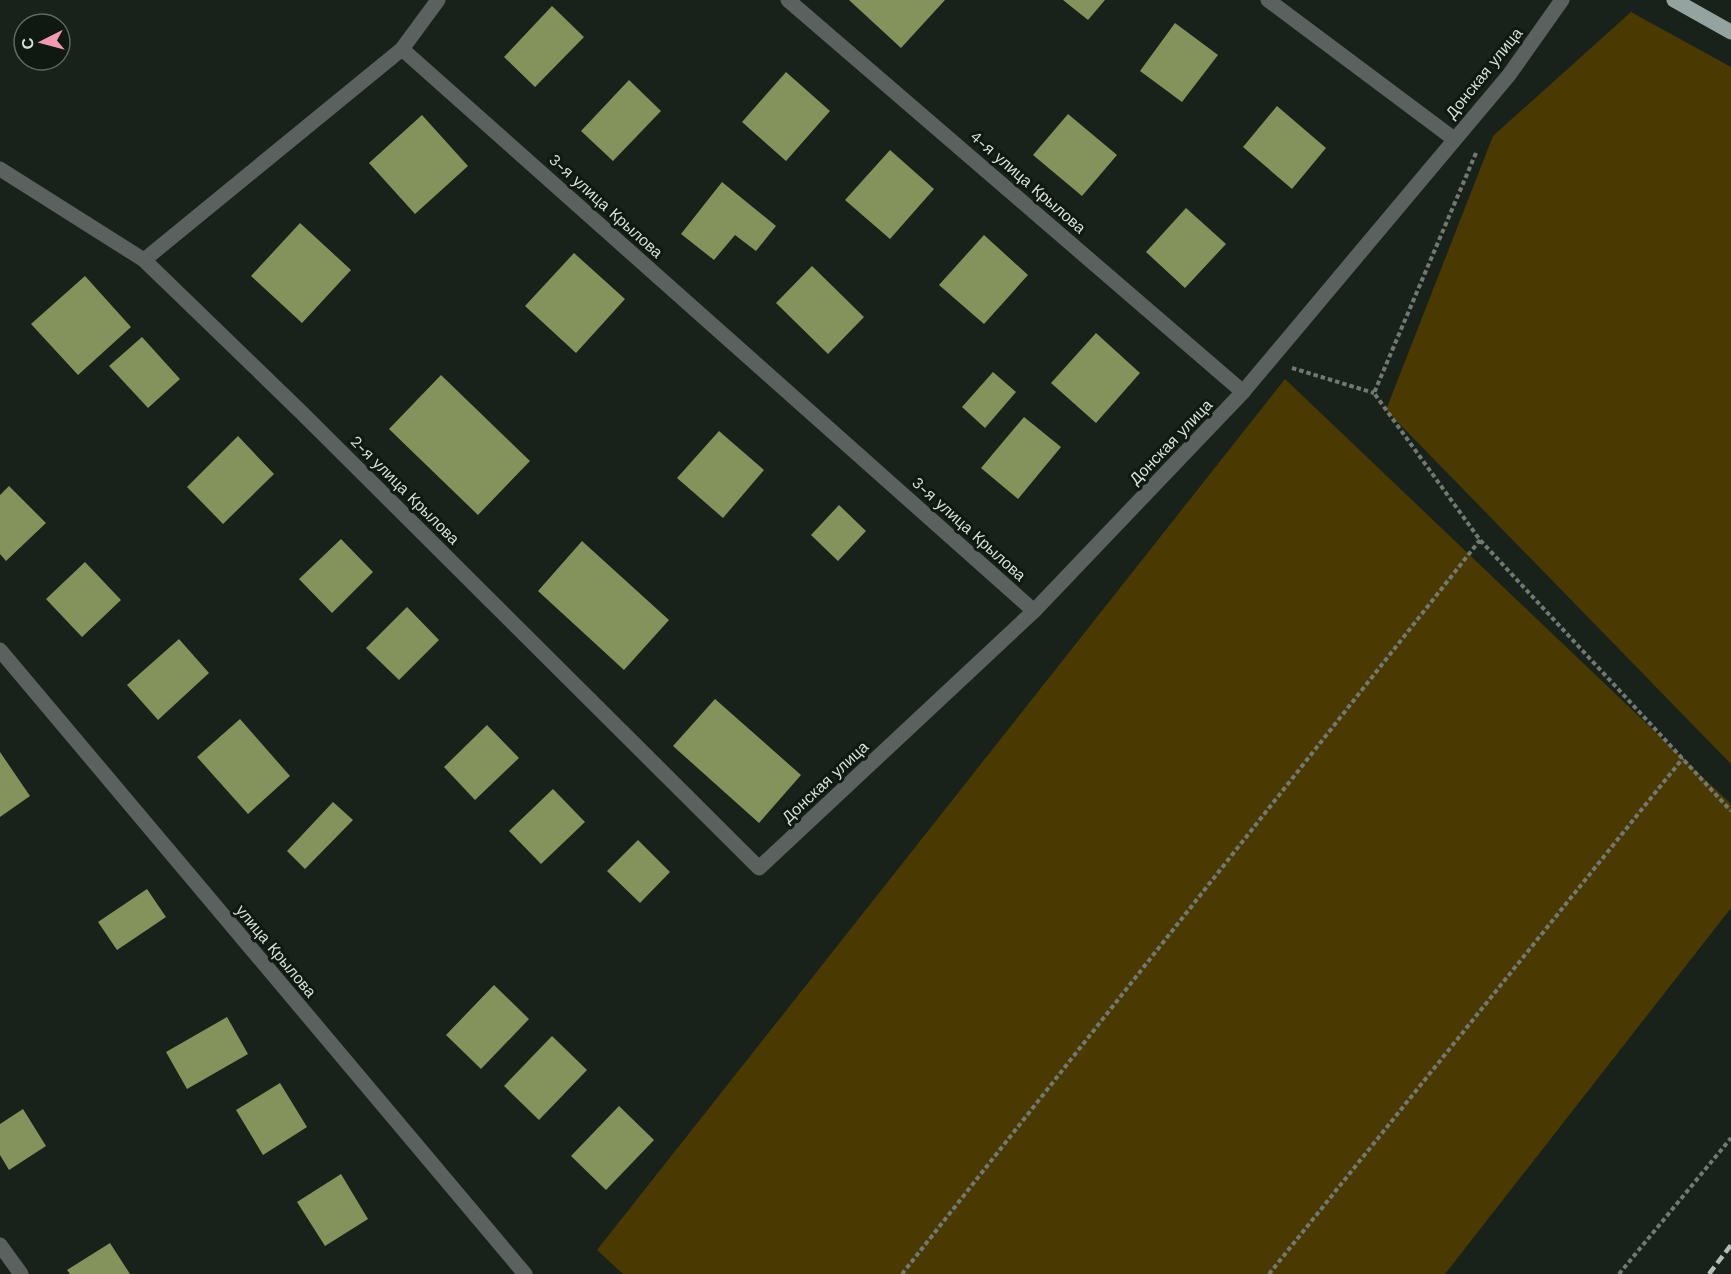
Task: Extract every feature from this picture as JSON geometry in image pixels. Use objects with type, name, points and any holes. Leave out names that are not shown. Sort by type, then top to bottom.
[{"type":"main road","points":[[1674,0],[1731,32]]},
{"type":"street","points":[[144,260],[402,49],[438,0]]},
{"type":"street","name":"4-я улица Крылова","points":[[788,0],[1243,392]]},
{"type":"street","points":[[1268,0],[1454,139]]},
{"type":"street","name":"Донская улица","points":[[759,868],[1034,611],[1243,392],[1509,75],[1562,0]]},
{"type":"street","name":"3-я улица Крылова","points":[[402,49],[1034,611]]},
{"type":"street","name":"2-я улица Крылова","points":[[0,169],[144,260],[301,412],[759,868]]},
{"type":"street","name":"улица Крылова","points":[[0,650],[525,1274]]},
{"type":"street","points":[[0,1245],[21,1274]]},
{"type":"path","points":[[1374,393],[1477,152]]},
{"type":"path","points":[[1270,361],[1374,393],[1480,540],[1731,812]]},
{"type":"path","points":[[902,1274],[1480,540]]},
{"type":"path","points":[[1269,1274],[1683,758]]},
{"type":"path","points":[[1619,1274],[1731,1138]]},
{"type":"shaded area","points":[[1631,12],[1731,67],[1731,764],[1386,410],[1493,136]]},
{"type":"shaded area","points":[[1285,379],[1731,804],[1731,908],[1445,1274],[623,1274],[597,1250]]},
{"type":"building","points":[[849,0],[945,0],[901,48]]},
{"type":"building","points":[[1063,0],[1105,0],[1088,20]]},
{"type":"building","points":[[552,6],[584,37],[535,87],[504,57]]},
{"type":"building","points":[[1175,23],[1218,55],[1182,102],[1140,71]]},
{"type":"building","points":[[786,72],[830,111],[786,161],[742,122]]},
{"type":"building","points":[[629,80],[661,111],[613,161],[581,131]]},
{"type":"building","points":[[1277,106],[1326,148],[1292,189],[1243,147]]},
{"type":"building","points":[[1068,114],[1117,155],[1082,196],[1033,155]]},
{"type":"building","points":[[422,115],[468,166],[415,214],[369,163]]},
{"type":"building","points":[[890,150],[934,189],[890,239],[845,200]]},
{"type":"building","points":[[722,182],[776,226],[756,251],[735,235],[714,260],[681,234]]},
{"type":"building","points":[[1186,208],[1226,244],[1185,288],[1146,252]]},
{"type":"building","points":[[300,223],[351,270],[302,323],[251,276]]},
{"type":"building","points":[[984,235],[1028,275],[984,324],[939,285]]},
{"type":"building","points":[[574,253],[625,299],[576,353],[525,306]]},
{"type":"building","points":[[812,266],[864,317],[828,354],[776,303]]},
{"type":"building","points":[[85,276],[131,327],[78,375],[31,324]]},
{"type":"building","points":[[1096,333],[1140,373],[1096,423],[1051,383]]},
{"type":"building","points":[[142,337],[180,379],[148,408],[109,366]]},
{"type":"building","points":[[993,372],[1016,392],[985,428],[962,407]]},
{"type":"building","points":[[441,375],[530,461],[478,515],[389,429]]},
{"type":"building","points":[[1024,417],[1061,447],[1018,499],[981,468]]},
{"type":"building","points":[[719,431],[764,470],[723,518],[677,478]]},
{"type":"building","points":[[238,436],[274,474],[223,524],[187,487]]},
{"type":"building","points":[[9,486],[46,523],[6,561],[0,554],[0,495]]},
{"type":"building","points":[[839,505],[866,531],[838,561],[811,535]]},
{"type":"building","points":[[341,539],[373,572],[332,613],[299,579]]},
{"type":"building","points":[[582,541],[669,620],[624,670],[538,591]]},
{"type":"building","points":[[85,562],[121,600],[82,637],[46,599]]},
{"type":"building","points":[[407,607],[439,640],[399,680],[366,648]]},
{"type":"building","points":[[179,639],[209,673],[158,720],[127,685]]},
{"type":"building","points":[[715,699],[801,775],[759,823],[673,746]]},
{"type":"building","points":[[240,719],[290,776],[248,814],[197,757]]},
{"type":"building","points":[[487,725],[519,758],[475,800],[444,767]]},
{"type":"building","points":[[0,752],[30,796],[0,817]]},
{"type":"building","points":[[553,789],[585,822],[541,864],[509,831]]},
{"type":"building","points":[[333,802],[353,820],[305,869],[287,851]]},
{"type":"building","points":[[638,840],[670,872],[640,903],[607,871]]},
{"type":"building","points":[[147,889],[166,917],[117,950],[98,922]]},
{"type":"building","points":[[494,985],[529,1019],[481,1069],[446,1035]]},
{"type":"building","points":[[227,1017],[248,1054],[187,1089],[166,1052]]},
{"type":"building","points":[[552,1036],[587,1070],[539,1120],[504,1086]]},
{"type":"building","points":[[280,1083],[307,1127],[263,1155],[236,1110]]},
{"type":"building","points":[[619,1106],[654,1140],[606,1190],[571,1156]]},
{"type":"building","points":[[23,1109],[46,1146],[9,1170],[0,1155],[0,1124]]},
{"type":"building","points":[[341,1174],[368,1219],[325,1246],[297,1202]]},
{"type":"building","points":[[110,1243],[130,1274],[70,1274],[67,1270]]},
{"type":"railway","points":[[1709,1274],[1731,1245]]}]
